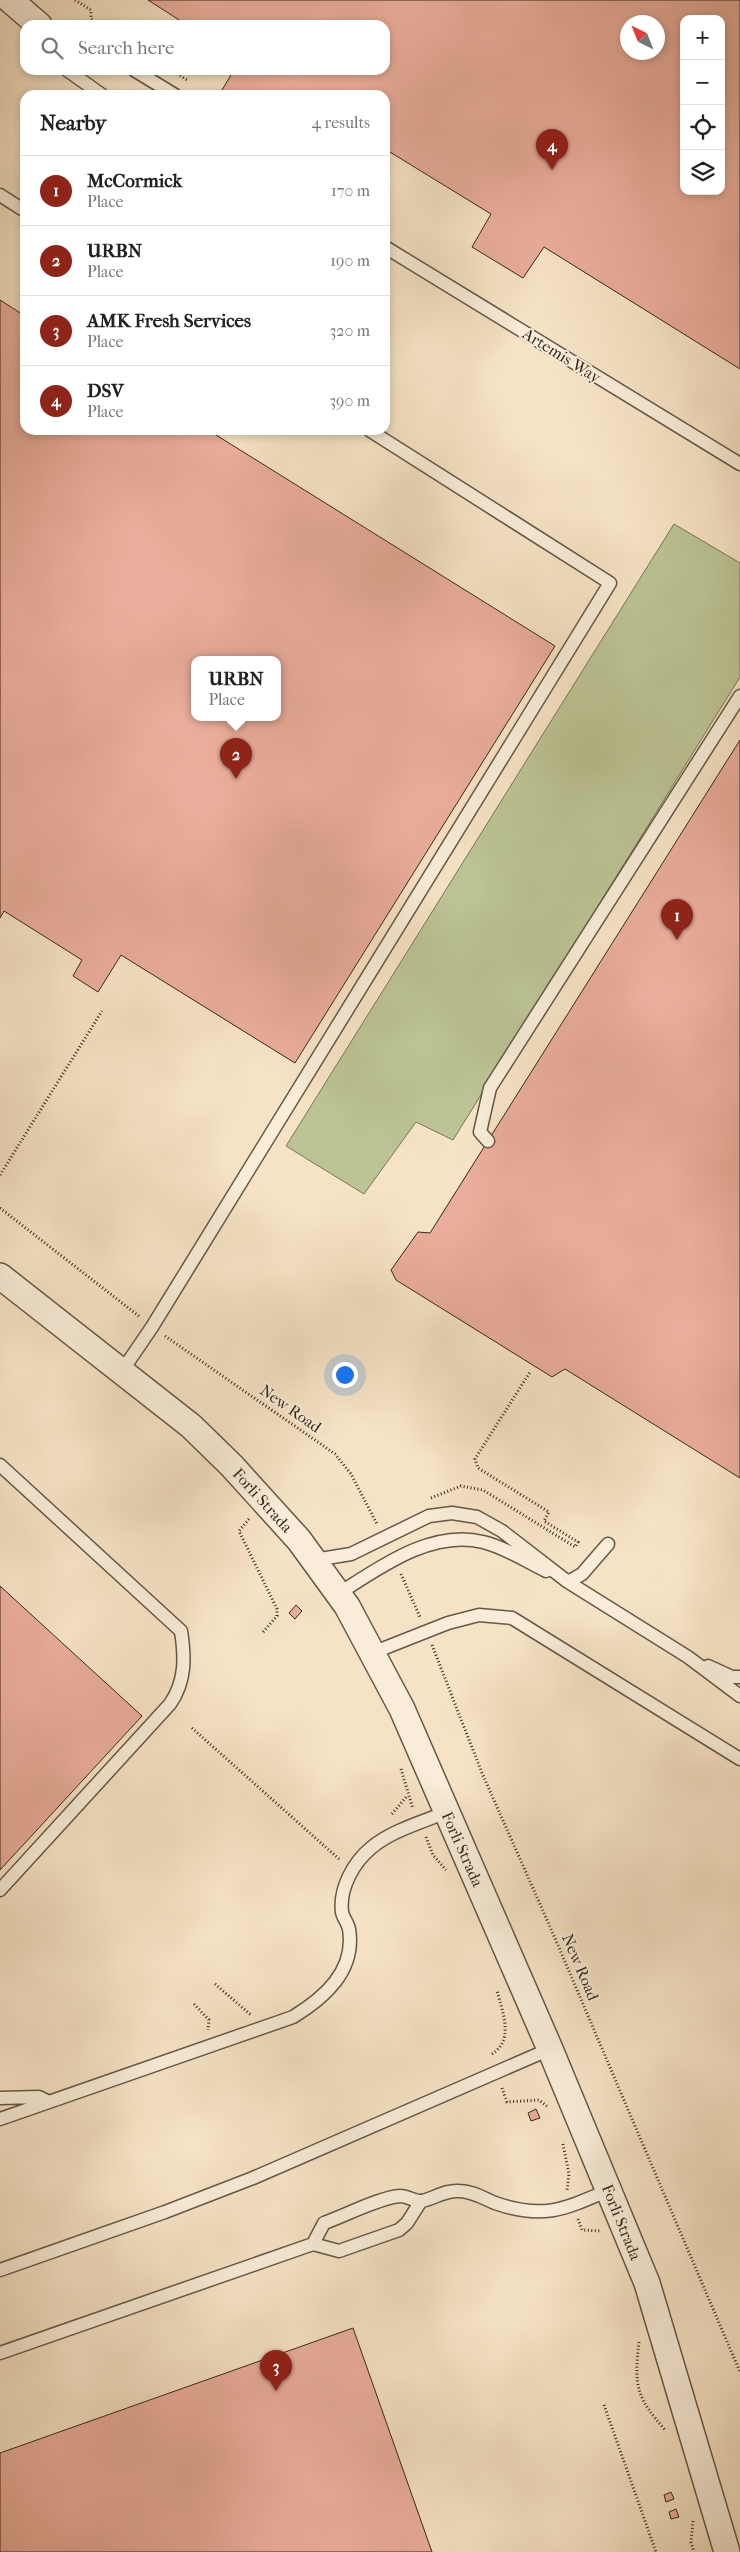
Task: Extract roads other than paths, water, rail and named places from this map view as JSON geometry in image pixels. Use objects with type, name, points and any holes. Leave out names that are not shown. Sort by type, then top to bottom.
[{"type":"street","points":[[10,0],[33,20]]},
{"type":"street","name":"Forli Strada","points":[[0,1276],[191,1426],[232,1466],[299,1540],[314,1560],[338,1594],[372,1653],[402,1709],[447,1812],[550,2049],[646,2283],[727,2552]]},
{"type":"lane","points":[[74,75],[95,90]]},
{"type":"lane","points":[[142,75],[168,90]]},
{"type":"lane","points":[[0,195],[20,208]]},
{"type":"lane","name":"Artemis Way","points":[[390,250],[740,464]]},
{"type":"lane","points":[[122,1371],[152,1327],[610,583],[377,435]]},
{"type":"lane","points":[[488,1141],[480,1132],[490,1088],[740,696]]},
{"type":"lane","points":[[0,1465],[181,1630],[184,1652],[179,1690],[170,1704],[0,1890]]},
{"type":"lane","points":[[314,1560],[352,1554],[429,1516],[452,1513],[477,1517],[502,1530],[568,1582],[688,1657],[740,1696]]},
{"type":"lane","points":[[338,1594],[415,1550],[438,1542],[461,1538],[484,1542],[568,1582]]},
{"type":"lane","points":[[568,1582],[582,1574],[608,1544]]},
{"type":"lane","points":[[372,1653],[427,1630],[479,1615],[512,1618],[740,1759]]},
{"type":"lane","points":[[688,1657],[732,1676],[740,1677]]},
{"type":"lane","points":[[0,2119],[294,2017],[317,2002],[332,1988],[342,1972],[348,1952],[349,1929],[342,1911],[344,1887],[355,1864],[372,1847],[400,1832],[447,1812]]},
{"type":"lane","points":[[0,2270],[165,2212],[253,2178],[550,2049]]},
{"type":"lane","points":[[0,2098],[39,2097],[49,2102]]},
{"type":"lane","points":[[313,2244],[324,2223],[401,2196],[421,2201],[445,2192],[470,2192],[496,2203],[542,2213],[567,2208],[609,2190]]},
{"type":"lane","points":[[0,2353],[313,2244],[338,2251],[399,2230],[407,2223],[421,2201]]},
{"type":"place","name":"DSV","points":[[552,170]]},
{"type":"place","name":"URBN","points":[[236,779]]},
{"type":"place","name":"McCormick","points":[[677,940]]},
{"type":"place","name":"AMK Fresh Services","points":[[276,2391]]}]
